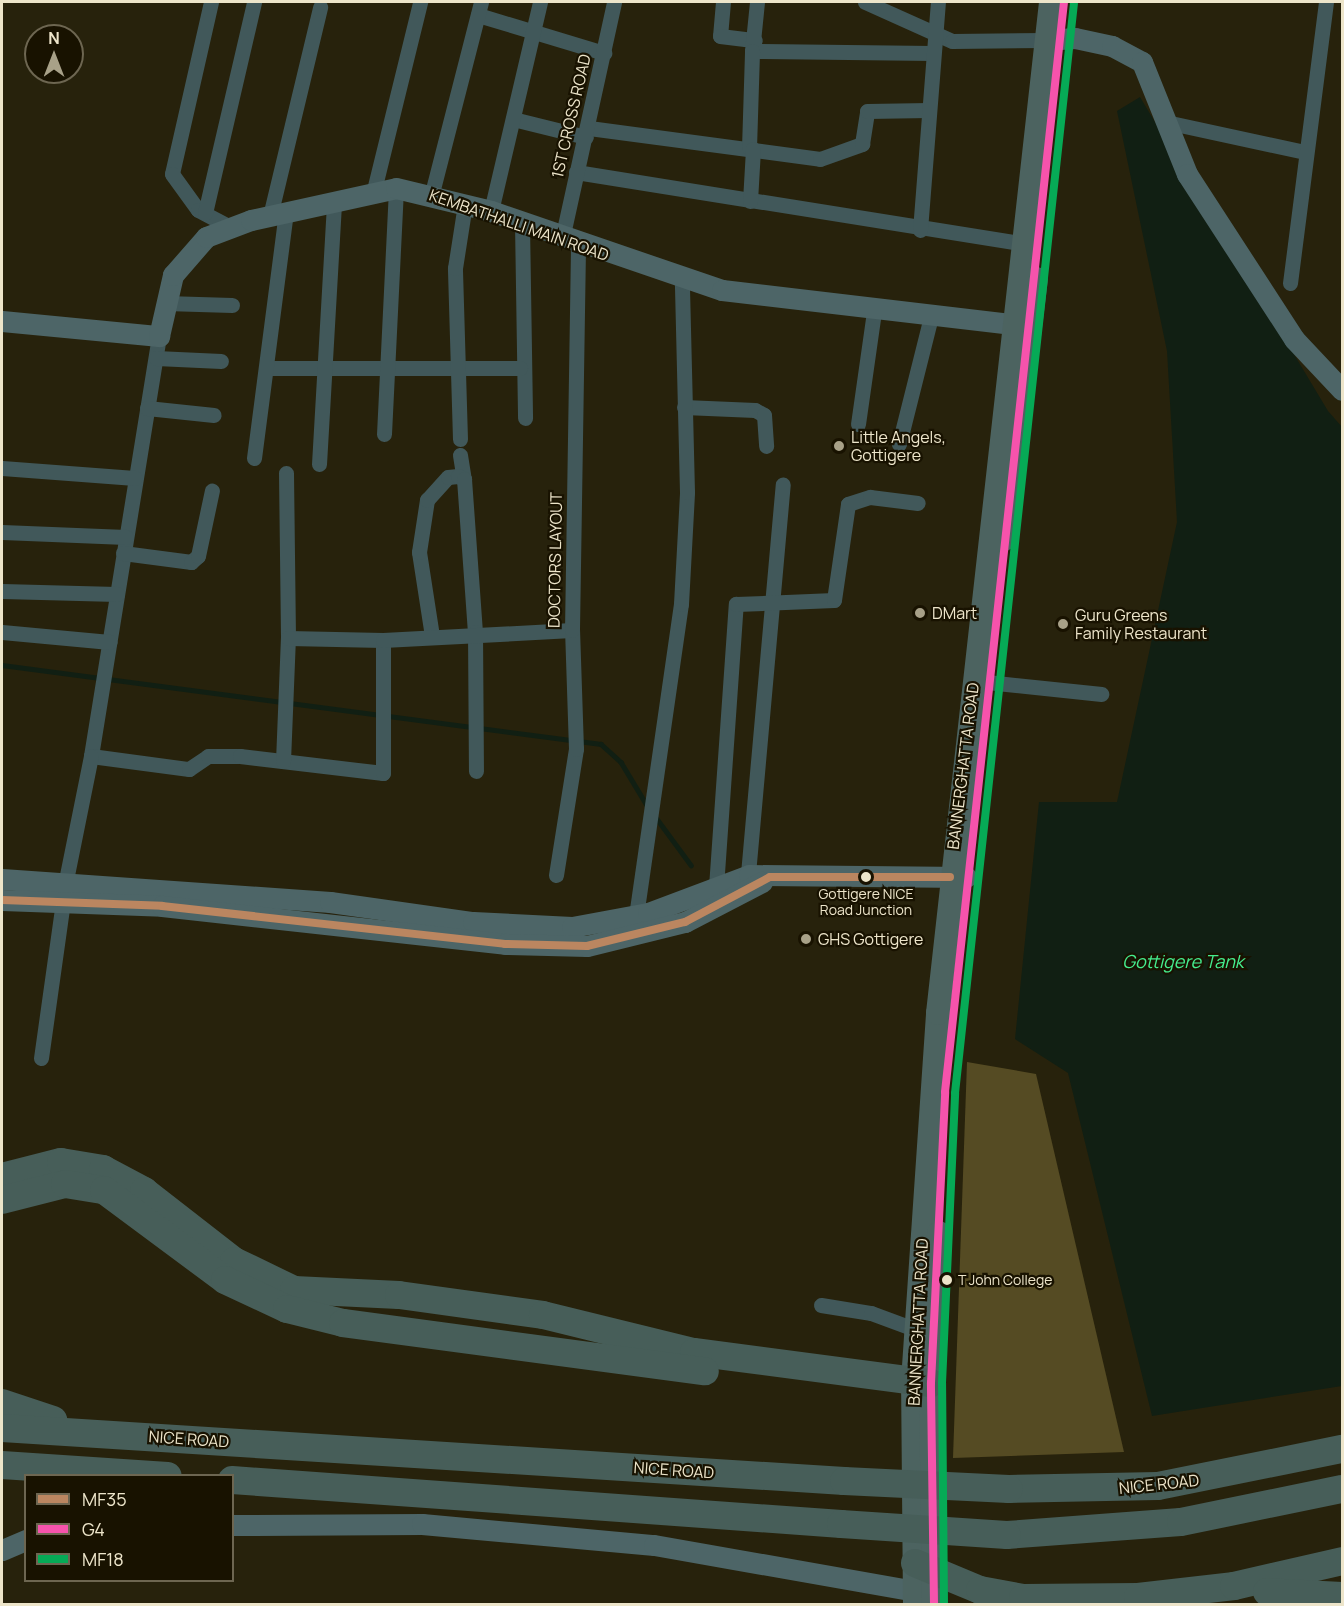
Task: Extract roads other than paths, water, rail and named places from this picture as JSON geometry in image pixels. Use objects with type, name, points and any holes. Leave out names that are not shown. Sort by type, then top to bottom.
[{"type":"highway","points":[[2,1176],[61,1162],[103,1169],[144,1191],[234,1261],[294,1290],[399,1295],[543,1315],[694,1352],[922,1390]]},
{"type":"highway","points":[[2,1200],[65,1184],[104,1190],[225,1280],[287,1309],[343,1323],[922,1390]]},
{"type":"highway","points":[[2,1403],[94,1433]]},
{"type":"highway","name":"NICE ROAD","points":[[2,1428],[844,1481],[1009,1489],[1158,1486],[1342,1449]]},
{"type":"highway","points":[[2,1465],[138,1474]]},
{"type":"highway","points":[[234,1480],[1007,1534],[1181,1522],[1342,1490]]},
{"type":"highway","points":[[1192,1605],[1278,1584],[1342,1561]]},
{"type":"highway","points":[[925,1566],[980,1590],[1023,1598],[1138,1597],[1278,1584],[1342,1596]]},
{"type":"highway","points":[[1309,1571],[1342,1570]]},
{"type":"main road","name":"BANNERGHATTA ROAD","points":[[922,1390],[945,1092],[958,877],[987,682],[1053,39],[1051,2]]},
{"type":"main road","name":"BANNERGHATTA ROAD","points":[[921,1600],[925,1566],[922,1390],[916,1330],[958,877],[1023,325],[1024,244],[1053,39],[1064,2]]},
{"type":"street","points":[[211,2],[172,174],[205,213],[228,226]]},
{"type":"street","points":[[205,213],[254,2]]},
{"type":"street","points":[[373,194],[420,2]]},
{"type":"street","points":[[491,211],[540,2]]},
{"type":"street","name":"1ST CROSS ROAD","points":[[570,241],[576,172],[587,132],[614,2]]},
{"type":"street","points":[[723,2],[720,36],[753,46],[933,53]]},
{"type":"street","points":[[750,201],[753,46],[757,2]]},
{"type":"street","points":[[865,2],[952,41],[1053,39],[1112,46],[1142,62],[1187,174],[1294,339],[1342,390]]},
{"type":"street","points":[[920,230],[933,53],[938,36],[938,2]]},
{"type":"street","points":[[1290,283],[1326,2]]},
{"type":"street","points":[[254,459],[266,368],[278,214],[320,7]]},
{"type":"street","points":[[432,194],[479,8],[534,33],[604,53]]},
{"type":"street","points":[[513,119],[587,132],[751,149],[820,159],[862,144],[867,111],[929,110]]},
{"type":"street","points":[[1166,122],[1305,152]]},
{"type":"street","points":[[576,172],[920,230],[1024,244]]},
{"type":"street","points":[[384,434],[391,368],[396,188]]},
{"type":"street","name":"KEMBATHALLI MAIN ROAD","points":[[159,336],[165,303],[181,261],[228,226],[334,204],[396,188],[432,194],[491,211],[682,280],[764,298],[1023,325]]},
{"type":"street","points":[[319,464],[322,367],[334,204]]},
{"type":"street","points":[[460,439],[455,268],[465,204]]},
{"type":"street","points":[[522,223],[520,368],[525,418]]},
{"type":"street","name":"DOCTORS LAYOUT","points":[[556,875],[577,740],[572,630],[570,241]]},
{"type":"street","points":[[636,916],[681,604],[687,492],[682,280]]},
{"type":"street","points":[[165,303],[232,305]]},
{"type":"street","points":[[858,424],[874,311]]},
{"type":"street","points":[[899,444],[930,317]]},
{"type":"street","points":[[2,321],[159,336],[91,756],[65,890],[40,1058]]},
{"type":"street","points":[[156,358],[221,361]]},
{"type":"street","points":[[266,368],[520,368]]},
{"type":"street","points":[[684,407],[764,415],[766,446]]},
{"type":"street","points":[[147,408],[214,415]]},
{"type":"street","points":[[460,455],[464,479],[475,632],[476,771]]},
{"type":"street","points":[[2,468],[135,478]]},
{"type":"street","points":[[283,761],[288,638],[286,473]]},
{"type":"street","points":[[432,636],[419,552],[427,500],[448,477],[464,479]]},
{"type":"street","points":[[747,883],[770,601],[783,485]]},
{"type":"street","points":[[123,553],[191,562],[198,556],[212,490]]},
{"type":"street","points":[[716,888],[736,604],[770,601],[808,604],[836,598],[848,504],[870,497],[918,503]]},
{"type":"street","points":[[2,532],[126,537]]},
{"type":"street","points":[[2,591],[117,594]]},
{"type":"street","points":[[288,638],[383,640],[475,632],[572,630]]},
{"type":"street","points":[[2,632],[110,642]]},
{"type":"street","points":[[91,756],[189,769],[215,755],[283,761],[375,776],[383,773],[383,640]]},
{"type":"street","points":[[987,682],[1101,694]]},
{"type":"street","points":[[2,900],[65,890],[330,902],[472,922],[572,927],[636,916],[716,888],[770,877],[958,877]]},
{"type":"street","points":[[2,879],[233,913],[505,944],[587,946],[685,922],[747,883]]},
{"type":"street","points":[[821,1305],[871,1313],[916,1330]]},
{"type":"street","points":[[234,1525],[422,1524],[654,1545],[921,1600]]},
{"type":"street","points":[[2,1550],[24,1541]]},
{"type":"water","name":"Gottigere Tank","points":[[1140,97],[1328,411],[1342,427],[1342,1386],[1152,1416],[1068,1073],[1015,1039],[1039,802],[1117,802],[1177,522],[1167,351],[1117,111]]},
{"type":"waterway","points":[[2,665],[601,744],[621,762],[648,807]]},
{"type":"waterway","points":[[655,816],[691,865]]},
{"type":"place","name":"Little Angels, Gottigere","points":[[839,446]]},
{"type":"place","name":"DMart","points":[[920,613]]},
{"type":"place","name":"Guru Greens Family Restaurant","points":[[1063,624]]},
{"type":"place","name":"Gottigere NICE Road Junction","points":[[866,877]]},
{"type":"place","name":"GHS Gottigere","points":[[806,939]]},
{"type":"place","name":"T John College","points":[[947,1280]]}]
